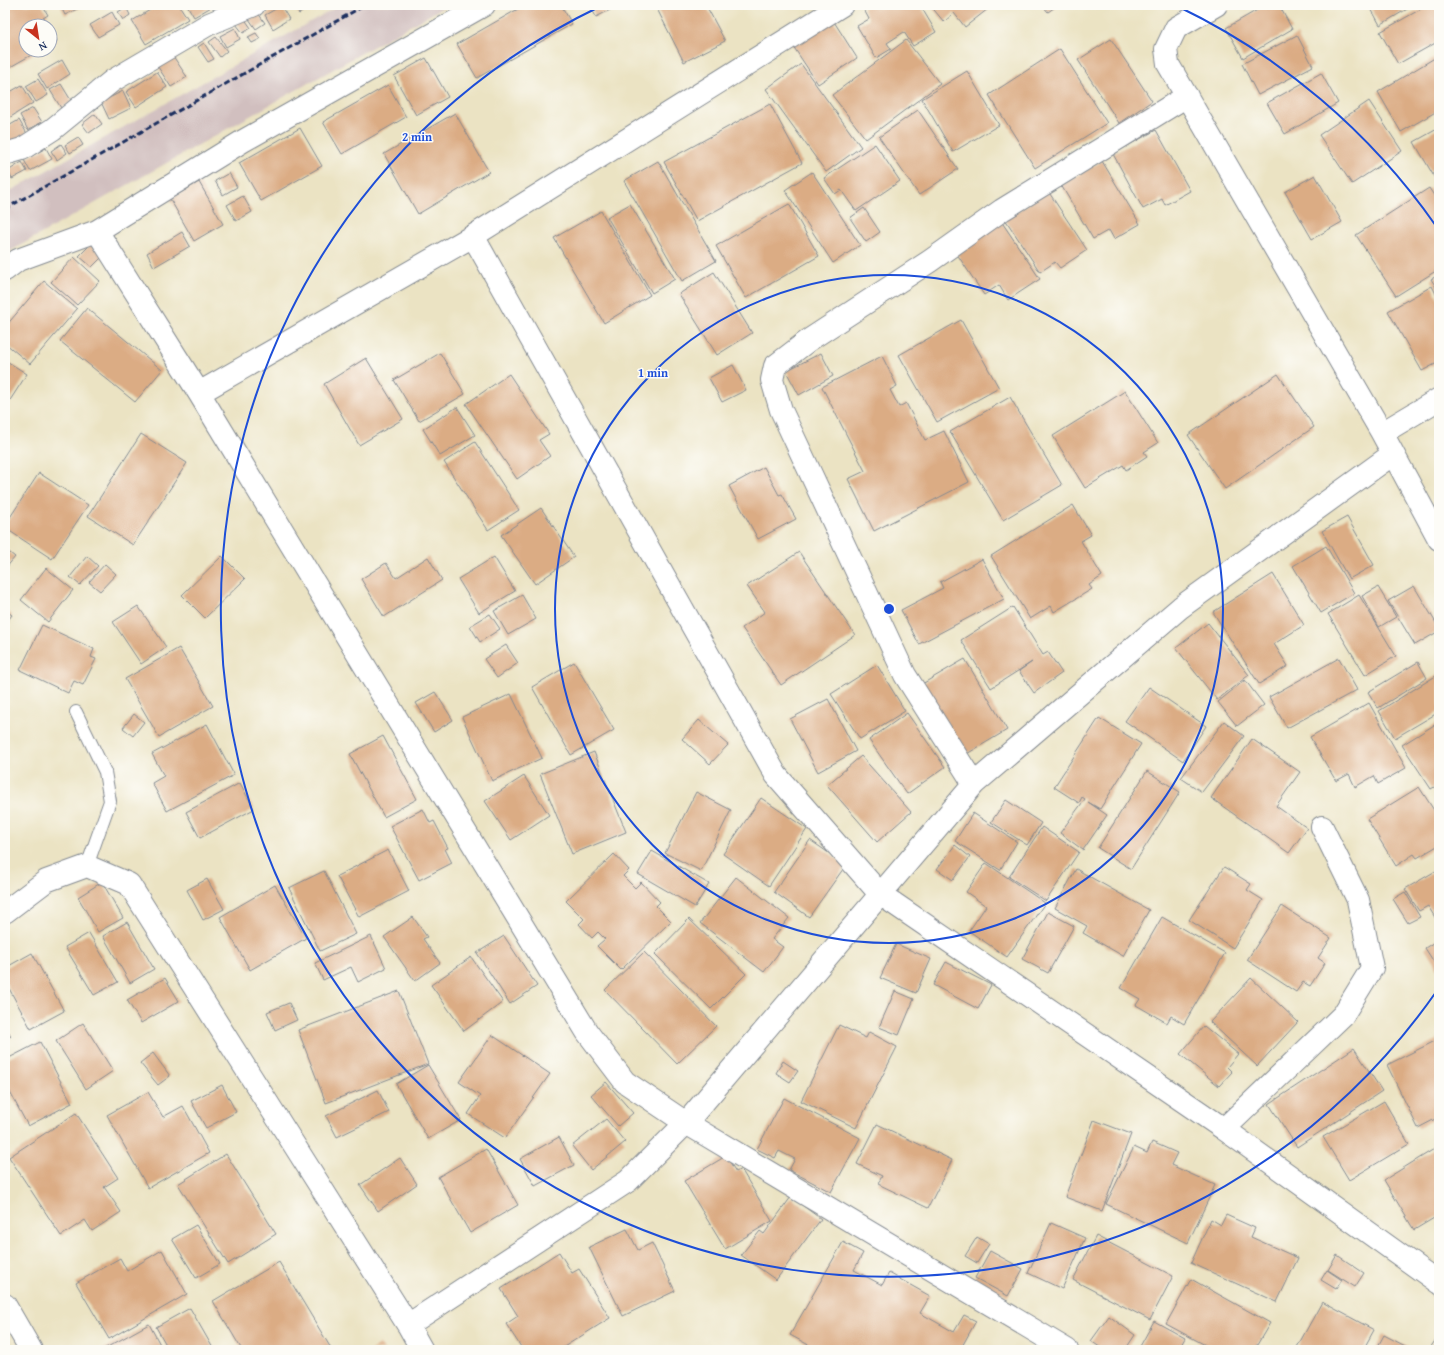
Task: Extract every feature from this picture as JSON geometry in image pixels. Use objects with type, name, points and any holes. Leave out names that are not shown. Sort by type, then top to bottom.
[{"type":"street","points":[[5,154],[22,149],[52,130],[112,80],[209,24],[254,5]]},
{"type":"street","points":[[5,270],[18,260],[97,231],[243,141],[484,5]]},
{"type":"street","points":[[199,393],[473,236],[842,5]]},
{"type":"street","points":[[1216,5],[1176,28],[1166,49],[1168,64],[1382,433],[1439,539]]},
{"type":"street","points":[[974,784],[905,675],[781,410],[772,380],[775,366],[809,340],[930,261],[1002,210],[1187,96]]},
{"type":"street","points":[[97,231],[199,393],[587,1032],[625,1082],[686,1123],[1067,1350]]},
{"type":"street","points":[[473,236],[776,775],[880,894],[1224,1129],[1439,1283]]},
{"type":"street","points":[[1382,433],[1439,399]]},
{"type":"street","points":[[408,1325],[628,1181],[686,1123],[974,784],[1181,607],[1393,454]]},
{"type":"street","points":[[1224,1129],[1343,1016],[1372,968],[1358,900],[1322,827]]},
{"type":"street","points":[[5,912],[46,881],[88,866],[129,884],[408,1325],[422,1350]]},
{"type":"street","points":[[5,1305],[31,1350]]},
{"type":"lane","points":[[76,712],[105,772],[110,801],[88,866]]},
{"type":"shaded area","points":[[340,5],[447,5],[5,254],[5,194]]},
{"type":"building","points":[[5,5],[42,5],[48,15],[43,18],[18,18],[18,58],[26,58],[5,70]]},
{"type":"building","points":[[60,5],[85,5],[65,15]]},
{"type":"building","points":[[158,5],[179,5],[188,19],[146,44],[132,21]]},
{"type":"building","points":[[187,5],[213,5],[213,6],[194,17]]},
{"type":"building","points":[[293,5],[313,5],[299,14]]},
{"type":"building","points":[[525,5],[561,5],[572,24],[477,78],[457,44]]},
{"type":"building","points":[[590,5],[620,5],[596,17]]},
{"type":"building","points":[[655,5],[714,5],[708,9],[725,41],[684,62]]},
{"type":"building","points":[[868,5],[920,5],[936,32],[913,46],[904,32],[887,43],[891,49],[876,58],[857,26],[869,19],[863,8]]},
{"type":"building","points":[[930,5],[993,5],[965,27],[954,13],[944,22]]},
{"type":"building","points":[[1042,5],[1058,5],[1048,12]]},
{"type":"building","points":[[1266,5],[1279,5],[1292,29],[1243,58],[1226,28]]},
{"type":"building","points":[[1369,5],[1414,5],[1380,25]]},
{"type":"building","points":[[1428,5],[1439,5],[1439,41],[1398,64],[1380,32]]},
{"type":"building","points":[[281,6],[289,19],[273,29],[265,15]]},
{"type":"building","points":[[126,7],[130,15],[123,20],[118,12]]},
{"type":"building","points":[[112,12],[119,25],[98,37],[90,25]]},
{"type":"building","points":[[258,13],[265,23],[256,29],[249,19]]},
{"type":"building","points":[[831,17],[857,58],[818,84],[791,43]]},
{"type":"building","points":[[244,18],[251,28],[243,33],[236,24]]},
{"type":"building","points":[[235,28],[240,39],[226,47],[220,36]]},
{"type":"building","points":[[256,33],[260,39],[252,43],[248,37]]},
{"type":"building","points":[[1297,35],[1313,66],[1258,95],[1242,64]]},
{"type":"building","points":[[216,37],[227,51],[220,57],[209,42]]},
{"type":"building","points":[[1111,39],[1152,101],[1119,123],[1078,60]]},
{"type":"building","points":[[906,40],[940,84],[866,139],[832,95]]},
{"type":"building","points":[[204,43],[214,59],[208,62],[198,47]]},
{"type":"building","points":[[1060,49],[1107,123],[1035,168],[989,95]]},
{"type":"building","points":[[173,56],[187,77],[171,87],[158,67]]},
{"type":"building","points":[[1438,56],[1439,110],[1401,132],[1378,92]]},
{"type":"building","points":[[426,58],[448,97],[416,115],[394,76]]},
{"type":"building","points":[[62,60],[70,74],[47,89],[38,74]]},
{"type":"building","points":[[801,64],[861,147],[826,172],[766,89]]},
{"type":"building","points":[[967,71],[999,125],[953,152],[922,99]]},
{"type":"building","points":[[157,72],[167,87],[136,107],[126,92]]},
{"type":"building","points":[[1321,73],[1338,103],[1285,134],[1267,103]]},
{"type":"building","points":[[38,79],[48,95],[36,102],[26,86]]},
{"type":"building","points":[[61,84],[72,102],[61,108],[50,90]]},
{"type":"building","points":[[22,85],[33,103],[9,118],[5,111],[5,95]]},
{"type":"building","points":[[388,85],[406,117],[342,154],[323,122]]},
{"type":"building","points":[[123,91],[131,108],[109,119],[101,102]]},
{"type":"building","points":[[1369,101],[1402,151],[1352,184],[1319,135]]},
{"type":"building","points":[[770,104],[802,163],[697,221],[664,162]]},
{"type":"building","points":[[33,108],[42,122],[28,130],[20,115]]},
{"type":"building","points":[[918,110],[958,169],[919,195],[879,137]]},
{"type":"building","points":[[455,113],[489,172],[418,214],[384,154]]},
{"type":"building","points":[[95,114],[102,124],[89,133],[82,124]]},
{"type":"building","points":[[19,120],[29,137],[11,148],[5,137],[5,128]]},
{"type":"building","points":[[300,128],[322,166],[261,201],[239,163]]},
{"type":"building","points":[[1439,128],[1439,178],[1436,180],[1414,142]]},
{"type":"building","points":[[1156,130],[1190,191],[1165,205],[1162,199],[1143,209],[1113,154]]},
{"type":"building","points":[[78,137],[83,145],[70,153],[65,145]]},
{"type":"building","points":[[61,144],[67,153],[57,160],[51,151]]},
{"type":"building","points":[[875,144],[900,181],[856,211],[841,190],[835,194],[824,178]]},
{"type":"building","points":[[46,148],[52,159],[30,171],[24,160]]},
{"type":"building","points":[[658,161],[716,261],[682,281],[624,181]]},
{"type":"building","points":[[1102,161],[1140,224],[1114,239],[1109,230],[1093,239],[1061,185]]},
{"type":"building","points":[[22,162],[27,171],[12,179],[8,171]]},
{"type":"building","points":[[812,172],[860,245],[833,263],[785,190]]},
{"type":"building","points":[[229,173],[237,187],[223,195],[215,181]]},
{"type":"building","points":[[1315,175],[1342,222],[1312,239],[1285,192]]},
{"type":"building","points":[[199,182],[223,224],[194,241],[170,199]]},
{"type":"building","points":[[1429,188],[1439,203],[1439,269],[1396,296],[1356,235]]},
{"type":"building","points":[[1048,191],[1087,250],[1060,268],[1055,262],[1040,272],[1005,219]]},
{"type":"building","points":[[243,196],[252,212],[236,221],[227,205]]},
{"type":"building","points":[[630,204],[675,279],[652,293],[607,217]]},
{"type":"building","points":[[789,204],[819,256],[746,298],[716,246]]},
{"type":"building","points":[[864,208],[880,232],[866,242],[850,218]]},
{"type":"building","points":[[601,211],[650,295],[604,323],[554,238]]},
{"type":"building","points":[[1001,221],[1040,279],[1008,300],[999,285],[984,295],[955,251]]},
{"type":"building","points":[[182,232],[190,246],[154,267],[147,253]]},
{"type":"building","points":[[91,244],[103,256],[92,267],[79,256]]},
{"type":"building","points":[[74,257],[100,281],[77,305],[51,282]]},
{"type":"building","points":[[714,272],[752,333],[717,355],[679,294]]},
{"type":"building","points":[[1439,275],[1439,292],[1431,279]]},
{"type":"building","points":[[44,281],[77,309],[30,364],[5,343],[5,327]]},
{"type":"building","points":[[1432,286],[1439,300],[1439,362],[1422,371],[1388,311]]},
{"type":"building","points":[[87,308],[162,370],[135,402],[60,341]]},
{"type":"building","points":[[961,320],[999,388],[937,422],[899,355]]},
{"type":"building","points":[[440,353],[465,394],[419,421],[394,380]]},
{"type":"building","points":[[821,353],[833,376],[799,395],[786,371]]},
{"type":"building","points":[[882,356],[897,386],[890,390],[899,407],[906,403],[925,440],[944,431],[969,482],[874,531],[848,479],[865,471],[822,387]]},
{"type":"building","points":[[366,358],[403,419],[359,445],[324,384]]},
{"type":"building","points":[[5,360],[27,374],[5,408]]},
{"type":"building","points":[[733,365],[746,390],[722,402],[709,378]]},
{"type":"building","points":[[509,374],[549,434],[539,440],[550,456],[517,479],[466,404]]},
{"type":"building","points":[[1278,374],[1314,427],[1225,489],[1188,435]]},
{"type":"building","points":[[1125,391],[1158,443],[1144,452],[1147,456],[1126,470],[1123,465],[1085,488],[1053,436]]},
{"type":"building","points":[[1010,397],[1062,485],[1003,520],[950,432]]},
{"type":"building","points":[[457,407],[475,435],[440,456],[423,429]]},
{"type":"building","points":[[141,434],[187,463],[133,545],[88,516]]},
{"type":"building","points":[[475,442],[519,510],[488,530],[444,462]]},
{"type":"building","points":[[764,467],[779,495],[782,494],[796,519],[758,539],[729,486]]},
{"type":"building","points":[[39,473],[88,505],[52,559],[5,528],[5,525]]},
{"type":"building","points":[[1073,505],[1091,535],[1081,541],[1102,576],[1089,585],[1092,589],[1054,612],[1051,606],[1030,619],[991,556]]},
{"type":"building","points":[[541,508],[574,557],[535,584],[501,535]]},
{"type":"building","points":[[1347,517],[1374,565],[1349,579],[1322,531]]},
{"type":"building","points":[[1326,546],[1354,593],[1321,613],[1293,566]]},
{"type":"building","points":[[5,549],[15,557],[5,569]]},
{"type":"building","points":[[799,552],[855,635],[781,685],[742,628],[765,612],[747,586]]},
{"type":"building","points":[[87,556],[98,566],[80,585],[70,577]]},
{"type":"building","points":[[222,556],[245,579],[205,618],[182,595]]},
{"type":"building","points":[[428,557],[442,580],[384,617],[361,579],[386,563],[396,578]]},
{"type":"building","points":[[494,557],[515,591],[479,613],[458,579]]},
{"type":"building","points":[[982,559],[1004,599],[919,644],[901,610],[943,588],[940,582]]},
{"type":"building","points":[[105,564],[116,574],[100,591],[89,582]]},
{"type":"building","points":[[46,568],[73,590],[48,622],[21,600]]},
{"type":"building","points":[[1273,574],[1304,625],[1274,644],[1288,666],[1259,684],[1213,612]]},
{"type":"building","points":[[1414,586],[1439,628],[1439,631],[1415,645],[1388,601]]},
{"type":"building","points":[[1378,587],[1396,617],[1379,627],[1362,596]]},
{"type":"building","points":[[522,595],[536,619],[508,635],[494,611]]},
{"type":"building","points":[[1359,595],[1396,656],[1365,675],[1328,614]]},
{"type":"building","points":[[138,606],[166,647],[141,664],[113,622]]},
{"type":"building","points":[[1013,607],[1043,655],[1048,652],[1062,673],[1034,693],[1019,671],[1032,662],[991,688],[961,640]]},
{"type":"building","points":[[5,610],[12,615],[5,624]]},
{"type":"building","points":[[490,614],[500,629],[480,642],[470,626]]},
{"type":"building","points":[[1208,623],[1249,675],[1217,700],[1176,648]]},
{"type":"building","points":[[42,625],[94,649],[91,657],[96,659],[83,685],[74,681],[68,693],[20,670]]},
{"type":"building","points":[[506,645],[518,663],[497,678],[484,659]]},
{"type":"building","points":[[179,648],[213,706],[159,737],[125,679]]},
{"type":"building","points":[[1339,658],[1357,690],[1287,728],[1269,697]]},
{"type":"building","points":[[965,659],[1007,730],[965,755],[922,684]]},
{"type":"building","points":[[574,662],[614,730],[571,755],[532,687]]},
{"type":"building","points":[[1418,662],[1427,678],[1378,708],[1368,692]]},
{"type":"building","points":[[877,665],[905,711],[860,739],[831,694]]},
{"type":"building","points":[[1439,674],[1439,712],[1395,738],[1379,711]]},
{"type":"building","points":[[1245,680],[1264,705],[1237,726],[1218,702]]},
{"type":"building","points":[[1149,687],[1206,726],[1183,761],[1125,721]]},
{"type":"building","points":[[435,692],[453,720],[434,732],[416,703]]},
{"type":"building","points":[[511,694],[542,758],[492,781],[462,717]]},
{"type":"building","points":[[828,699],[856,751],[818,772],[790,719]]},
{"type":"building","points":[[1369,703],[1406,768],[1378,784],[1374,776],[1355,787],[1349,774],[1336,781],[1310,737]]},
{"type":"building","points":[[907,713],[945,767],[907,794],[869,740]]},
{"type":"building","points":[[134,714],[144,722],[133,736],[123,728]]},
{"type":"building","points":[[1099,718],[1141,744],[1100,809],[1088,802],[1107,815],[1083,850],[1060,833],[1085,799],[1082,797],[1079,803],[1054,787]]},
{"type":"building","points":[[699,720],[728,745],[710,764],[682,739]]},
{"type":"building","points":[[1224,721],[1244,736],[1202,792],[1181,778]]},
{"type":"building","points":[[1439,722],[1439,784],[1431,789],[1402,745]]},
{"type":"building","points":[[207,724],[234,775],[167,811],[152,783],[164,776],[152,754]]},
{"type":"building","points":[[383,736],[417,799],[384,817],[350,754]]},
{"type":"building","points":[[1252,739],[1300,772],[1276,806],[1307,828],[1289,853],[1211,798]]},
{"type":"building","points":[[594,752],[626,832],[572,854],[540,774]]},
{"type":"building","points":[[861,756],[911,812],[877,842],[827,785]]},
{"type":"building","points":[[1147,771],[1180,792],[1131,869],[1098,848]]},
{"type":"building","points":[[524,776],[549,815],[511,840],[485,801]]},
{"type":"building","points":[[240,783],[254,809],[200,838],[186,812]]},
{"type":"building","points":[[1419,787],[1439,818],[1439,845],[1417,858],[1414,854],[1396,866],[1367,819]]},
{"type":"building","points":[[696,792],[731,810],[701,871],[665,853]]},
{"type":"building","points":[[761,798],[807,829],[769,886],[723,854]]},
{"type":"building","points":[[1006,800],[1041,823],[1027,845],[991,822]]},
{"type":"building","points":[[423,809],[430,823],[434,821],[448,848],[445,849],[452,863],[419,880],[390,826]]},
{"type":"building","points":[[973,813],[1017,842],[1000,870],[955,841]]},
{"type":"building","points":[[1042,827],[1079,852],[1046,901],[1009,877]]},
{"type":"building","points":[[810,840],[846,865],[809,917],[774,892]]},
{"type":"building","points":[[955,845],[970,857],[953,880],[937,869]]},
{"type":"building","points":[[388,850],[409,891],[359,917],[337,876]]},
{"type":"building","points":[[652,851],[709,884],[695,907],[638,874]]},
{"type":"building","points":[[614,854],[629,870],[623,876],[635,888],[641,882],[660,902],[656,906],[671,921],[621,970],[597,946],[605,939],[598,932],[592,938],[579,924],[584,919],[566,901]]},
{"type":"building","points":[[986,863],[1045,903],[1007,957],[969,931],[986,906],[966,892]]},
{"type":"building","points":[[1224,867],[1251,884],[1247,890],[1263,900],[1233,948],[1189,920]]},
{"type":"building","points":[[1076,869],[1149,910],[1123,956],[1083,933],[1087,926],[1055,908]]},
{"type":"building","points":[[1439,869],[1439,924],[1428,906],[1419,911],[1405,889]]},
{"type":"building","points":[[324,871],[356,934],[320,951],[289,888]]},
{"type":"building","points":[[736,877],[789,918],[772,939],[783,947],[764,972],[700,923]]},
{"type":"building","points":[[207,879],[224,909],[203,920],[187,890]]},
{"type":"building","points":[[102,882],[123,918],[98,932],[78,897]]},
{"type":"building","points":[[275,885],[306,938],[250,970],[220,917]]},
{"type":"building","points":[[1405,892],[1420,917],[1408,923],[1393,899]]},
{"type":"building","points":[[1282,906],[1331,938],[1318,958],[1325,963],[1310,986],[1303,982],[1296,992],[1247,960]]},
{"type":"building","points":[[1048,912],[1074,926],[1048,973],[1022,959]]},
{"type":"building","points":[[413,917],[427,937],[423,939],[440,963],[415,981],[384,937]]},
{"type":"building","points":[[1162,917],[1225,953],[1184,1024],[1171,1016],[1167,1023],[1136,1005],[1140,999],[1121,988]]},
{"type":"building","points":[[689,919],[746,974],[711,1009],[655,954]]},
{"type":"building","points":[[127,922],[154,969],[130,983],[103,936]]},
{"type":"building","points":[[89,933],[118,982],[94,995],[65,947]]},
{"type":"building","points":[[371,936],[386,968],[358,982],[351,967],[323,980],[315,963]]},
{"type":"building","points":[[504,936],[537,986],[510,1004],[477,953]]},
{"type":"building","points":[[1439,939],[1439,970],[1425,948]]},
{"type":"building","points":[[896,944],[931,959],[916,993],[880,978]]},
{"type":"building","points":[[644,952],[716,1026],[677,1064],[605,990]]},
{"type":"building","points":[[32,953],[64,1011],[31,1029],[5,981],[5,968]]},
{"type":"building","points":[[471,957],[503,1002],[464,1031],[431,985]]},
{"type":"building","points":[[946,962],[991,985],[978,1009],[933,985]]},
{"type":"building","points":[[165,978],[179,1001],[141,1023],[127,1000]]},
{"type":"building","points":[[1251,978],[1298,1022],[1257,1066],[1210,1022]]},
{"type":"building","points":[[399,991],[428,1064],[326,1103],[298,1030]]},
{"type":"building","points":[[895,991],[914,999],[899,1035],[879,1027]]},
{"type":"building","points":[[289,1003],[297,1020],[275,1030],[267,1012]]},
{"type":"building","points":[[83,1023],[113,1071],[86,1089],[56,1041]]},
{"type":"building","points":[[839,1025],[866,1038],[869,1032],[897,1047],[856,1128],[801,1101]]},
{"type":"building","points":[[5,1026],[11,1036],[5,1040]]},
{"type":"building","points":[[1204,1026],[1238,1054],[1227,1067],[1232,1072],[1219,1086],[1180,1054]]},
{"type":"building","points":[[492,1035],[550,1074],[505,1138],[468,1114],[480,1096],[459,1082]]},
{"type":"building","points":[[1439,1039],[1439,1117],[1418,1128],[1387,1065]]},
{"type":"building","points":[[40,1042],[72,1103],[28,1126],[5,1083],[5,1060]]},
{"type":"building","points":[[1354,1048],[1382,1091],[1297,1147],[1269,1104]]},
{"type":"building","points":[[153,1053],[170,1076],[158,1085],[140,1063]]},
{"type":"building","points":[[783,1061],[798,1071],[790,1082],[776,1073]]},
{"type":"building","points":[[428,1065],[461,1120],[428,1139],[396,1084]]},
{"type":"building","points":[[606,1082],[633,1113],[618,1126],[591,1095]]},
{"type":"building","points":[[222,1085],[236,1112],[206,1128],[191,1101]]},
{"type":"building","points":[[378,1090],[389,1112],[337,1137],[326,1116]]},
{"type":"building","points":[[148,1092],[163,1117],[183,1106],[209,1153],[148,1188],[107,1115]]},
{"type":"building","points":[[784,1098],[860,1138],[831,1192],[789,1170],[795,1159],[779,1151],[775,1158],[757,1149]]},
{"type":"building","points":[[1384,1101],[1409,1144],[1349,1180],[1323,1137]]},
{"type":"building","points":[[76,1113],[118,1178],[104,1187],[121,1212],[92,1231],[85,1220],[61,1236],[9,1157]]},
{"type":"building","points":[[606,1119],[625,1142],[591,1170],[572,1146]]},
{"type":"building","points":[[1094,1120],[1131,1134],[1102,1211],[1065,1197]]},
{"type":"building","points":[[877,1124],[952,1160],[928,1208],[878,1184],[882,1176],[857,1164]]},
{"type":"building","points":[[559,1137],[574,1165],[535,1186],[520,1159]]},
{"type":"building","points":[[1152,1142],[1177,1153],[1171,1165],[1215,1185],[1188,1243],[1106,1204],[1134,1147],[1147,1153]]},
{"type":"building","points":[[1439,1146],[1439,1215],[1414,1230],[1384,1180]]},
{"type":"building","points":[[486,1149],[518,1205],[470,1233],[438,1177]]},
{"type":"building","points":[[226,1154],[276,1234],[228,1264],[178,1184]]},
{"type":"building","points":[[726,1156],[736,1172],[741,1169],[772,1221],[725,1249],[684,1181]]},
{"type":"building","points":[[400,1158],[417,1184],[378,1211],[360,1185]]},
{"type":"building","points":[[791,1197],[821,1219],[776,1280],[741,1255],[760,1231],[764,1234]]},
{"type":"building","points":[[1226,1215],[1255,1228],[1251,1237],[1298,1258],[1277,1302],[1191,1263],[1211,1219],[1221,1225]]},
{"type":"building","points":[[1051,1223],[1085,1238],[1062,1289],[1028,1273]]},
{"type":"building","points":[[196,1225],[220,1264],[196,1278],[172,1239]]},
{"type":"building","points":[[627,1229],[638,1250],[652,1243],[675,1291],[623,1316],[589,1247]]},
{"type":"building","points":[[1096,1236],[1173,1276],[1150,1320],[1073,1280]]},
{"type":"building","points":[[977,1237],[989,1244],[977,1263],[965,1256]]},
{"type":"building","points":[[843,1242],[863,1253],[854,1270],[882,1285],[889,1273],[930,1296],[920,1313],[954,1332],[964,1315],[976,1321],[960,1350],[818,1350],[790,1335]]},
{"type":"building","points":[[162,1250],[187,1294],[109,1339],[76,1283],[120,1258],[127,1271]]},
{"type":"building","points":[[990,1251],[1023,1269],[1008,1296],[975,1278]]},
{"type":"building","points":[[559,1252],[572,1273],[579,1269],[610,1318],[559,1350],[523,1350],[506,1324],[518,1316],[501,1289]]},
{"type":"building","points":[[1337,1255],[1364,1273],[1355,1287],[1328,1270]]},
{"type":"building","points":[[279,1262],[332,1350],[242,1350],[213,1301]]},
{"type":"building","points":[[1327,1270],[1342,1280],[1336,1289],[1321,1280]]},
{"type":"building","points":[[1191,1279],[1270,1323],[1254,1350],[1207,1350],[1209,1347],[1166,1324]]},
{"type":"building","points":[[1322,1302],[1374,1330],[1363,1350],[1296,1349]]},
{"type":"building","points":[[190,1308],[214,1350],[169,1350],[156,1327]]},
{"type":"building","points":[[1109,1316],[1135,1335],[1125,1350],[1104,1350],[1091,1341]]},
{"type":"building","points":[[1154,1321],[1185,1338],[1180,1347],[1186,1350],[1138,1350]]},
{"type":"building","points":[[149,1324],[163,1350],[102,1350]]},
{"type":"building","points":[[1384,1335],[1413,1350],[1376,1350]]},
{"type":"building","points":[[1439,1335],[1439,1350],[1433,1350],[1430,1348]]},
{"type":"building","points":[[380,1344],[384,1350],[371,1350]]},
{"type":"railway","points":[[5,209],[365,5]]}]
